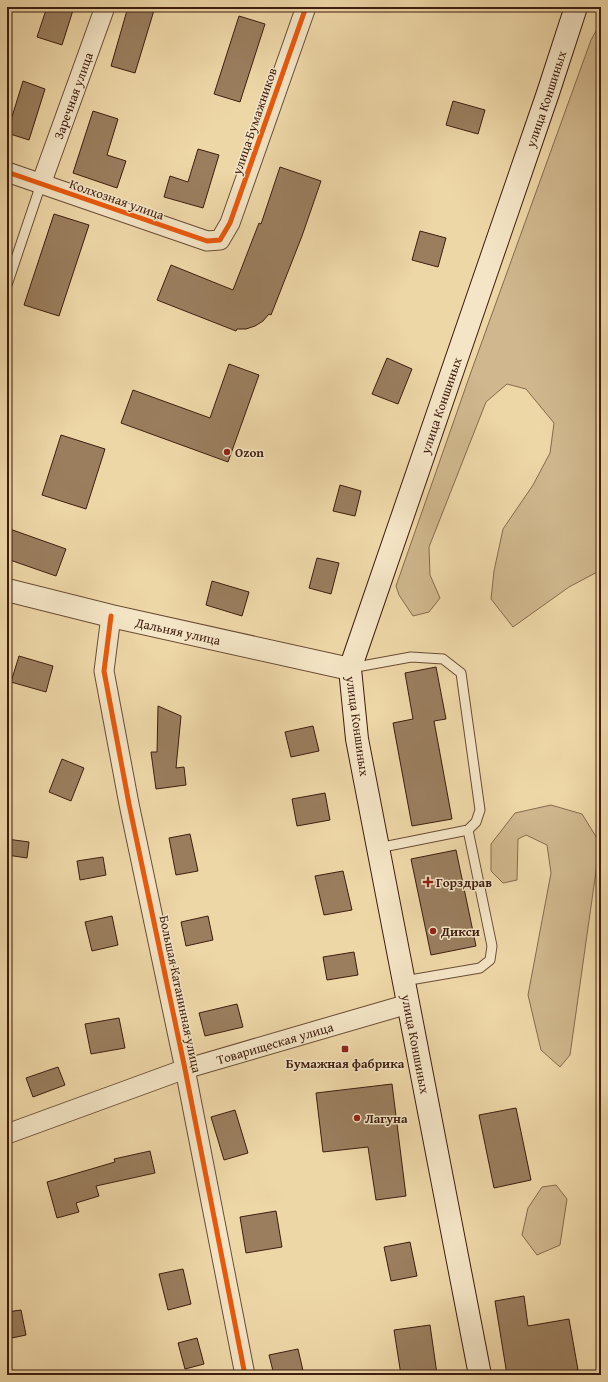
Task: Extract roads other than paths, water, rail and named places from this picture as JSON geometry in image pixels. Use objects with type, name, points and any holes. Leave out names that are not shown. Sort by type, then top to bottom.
[{"type":"main road","name":"улица Коншиных","points":[[480,1375],[357,739],[350,669],[546,100],[576,7]]},
{"type":"main road","name":"Дальняя улица","points":[[7,590],[111,616],[350,669]]},
{"type":"street","name":"Заречная улица","points":[[41,184],[105,7]]},
{"type":"street","name":"улица Бумажников","points":[[220,240],[230,223],[306,7]]},
{"type":"street","name":"Колхозная улица","points":[[7,172],[207,242],[220,240]]},
{"type":"street","name":"Большая Катанинная улица","points":[[111,616],[104,671],[129,804],[185,1069],[245,1375]]},
{"type":"street","name":"Товарищеская улица","points":[[7,1134],[185,1069],[408,1004]]},
{"type":"lane","points":[[7,285],[41,184]]},
{"type":"lane","points":[[350,669],[411,657],[443,659],[461,673],[480,810],[476,822],[468,830],[378,848]]},
{"type":"lane","points":[[404,981],[480,968],[490,960],[492,946],[468,830]]},
{"type":"place","name":"Ozon","points":[[227,452]]},
{"type":"place","name":"Горздрав","points":[[428,882]]},
{"type":"place","name":"Дикси","points":[[433,931]]},
{"type":"place","name":"Бумажная фабрика","points":[[345,1049]]},
{"type":"place","name":"Лагуна","points":[[357,1118]]}]
